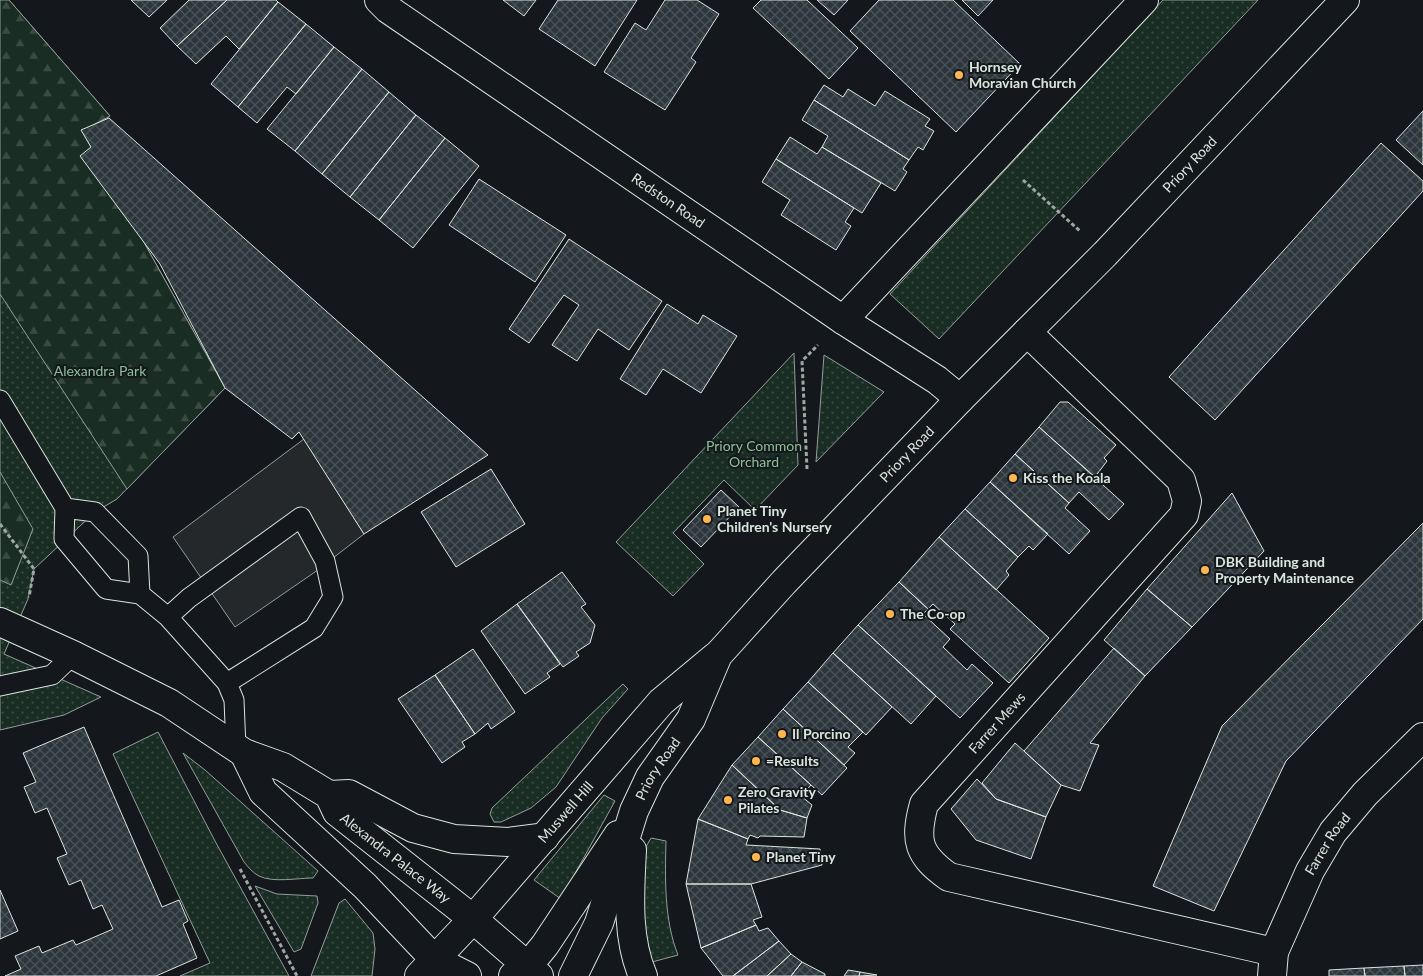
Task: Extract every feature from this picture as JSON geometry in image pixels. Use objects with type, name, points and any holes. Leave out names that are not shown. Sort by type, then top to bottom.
[{"type":"street","name":"Redston Road","points":[[379,0],[388,9],[844,320],[937,380],[960,399]]},
{"type":"street","points":[[844,320],[1144,0]]},
{"type":"street","name":"Priory Road","points":[[573,976],[599,922],[634,811],[650,777],[691,719],[718,655],[784,582],[960,399],[1105,254],[1345,0]]},
{"type":"street","name":"Farrer Mews","points":[[1027,332],[1181,480],[1187,502],[1184,515],[924,804],[918,825],[919,843],[930,864],[949,877],[1273,964]]},
{"type":"street","name":"Alexandra Palace Way","points":[[0,622],[73,655],[169,703],[240,750],[283,767],[329,795],[337,812],[473,919],[527,973]]},
{"type":"street","name":"Muswell Hill","points":[[436,971],[473,919],[661,702],[718,655]]},
{"type":"street","name":"Farrer Road","points":[[1273,964],[1310,871],[1333,832],[1365,794],[1423,737]]},
{"type":"street","points":[[240,750],[263,792],[365,886],[436,971],[467,976]]},
{"type":"street","points":[[329,795],[349,794],[413,828],[454,838],[508,842],[545,837]]},
{"type":"street","points":[[527,973],[634,811]]},
{"type":"street","points":[[634,811],[630,896],[634,944],[643,976]]},
{"type":"lane","points":[[0,400],[66,508],[64,539],[106,589],[140,594],[168,617],[227,683],[234,700],[240,750]]},
{"type":"lane","points":[[66,508],[95,512],[138,556],[140,594]]},
{"type":"lane","points":[[168,617],[189,598],[301,517],[325,561],[333,597],[314,628],[227,683]]},
{"type":"lane","points":[[0,686],[52,675],[73,655]]},
{"type":"path","points":[[996,157],[1105,254]]},
{"type":"path","points":[[807,470],[802,361],[844,320]]},
{"type":"path","points":[[0,524],[34,569],[28,599]]},
{"type":"path","points":[[240,869],[297,976]]},
{"type":"green space","name":"Alexandra Park","points":[[0,0],[9,0],[110,116],[82,131],[225,388],[117,499],[95,512],[34,569],[28,599],[4,654],[101,697],[64,715],[0,730]]},
{"type":"green space","name":"Alexandra Park","points":[[0,0],[9,0],[110,116],[82,131],[225,388],[127,489],[0,294]]},
{"type":"green space","points":[[1163,0],[1258,0],[939,339],[890,294]]},
{"type":"green space","name":"Priory Common Orchard","points":[[794,353],[798,465],[755,510],[724,480],[673,533],[704,564],[673,596],[616,542]]},
{"type":"green space","points":[[824,355],[884,392],[816,462]]},
{"type":"green space","points":[[0,472],[33,529],[11,585],[0,580]]},
{"type":"green space","points":[[623,684],[628,689],[602,718],[556,787],[531,808],[501,822],[494,822],[490,814],[492,808]]},
{"type":"green space","points":[[158,732],[289,976],[180,976],[210,963],[113,754]]},
{"type":"green space","points":[[183,753],[205,770],[318,871],[313,878],[271,879],[259,876],[251,870],[244,862]]},
{"type":"green space","points":[[604,795],[615,801],[561,899],[534,880]]},
{"type":"green space","points":[[651,838],[666,841],[668,913],[673,942],[678,955],[652,962],[643,941],[640,857]]},
{"type":"green space","points":[[255,886],[277,894],[317,896],[318,903],[301,949],[294,952]]},
{"type":"green space","points":[[345,899],[373,933],[375,949],[372,976],[311,976],[339,903]]},
{"type":"shaded area","points":[[304,439],[364,534],[315,572],[235,627],[173,537]]},
{"type":"building","points":[[131,0],[167,0],[149,17]]},
{"type":"building","points":[[189,0],[227,0],[177,46],[160,28]]},
{"type":"building","points":[[227,0],[276,0],[278,2],[239,49],[226,36],[196,64],[177,46]]},
{"type":"building","points":[[503,0],[536,0],[524,16]]},
{"type":"building","points":[[558,0],[637,0],[595,66],[539,29]]},
{"type":"building","points":[[665,0],[697,0],[719,14],[691,58],[696,62],[665,110],[604,72],[635,23],[646,30]]},
{"type":"building","points":[[761,0],[807,0],[858,48],[829,79],[753,8]]},
{"type":"building","points":[[817,0],[848,0],[834,15]]},
{"type":"building","points":[[879,0],[953,0],[1020,64],[956,132],[850,31]]},
{"type":"building","points":[[962,0],[993,0],[978,16]]},
{"type":"building","points":[[278,2],[306,24],[238,107],[211,84]]},
{"type":"building","points":[[306,24],[334,47],[296,94],[287,87],[257,123],[238,107]]},
{"type":"building","points":[[334,47],[362,69],[295,151],[267,129]]},
{"type":"building","points":[[362,69],[389,92],[322,174],[295,151]]},
{"type":"building","points":[[824,85],[843,97],[848,89],[875,106],[885,91],[930,119],[925,126],[934,131],[923,150],[918,147],[909,160],[814,100]]},
{"type":"building","points":[[389,92],[416,115],[350,197],[322,174]]},
{"type":"building","points":[[814,100],[909,160],[903,169],[907,172],[895,191],[822,147],[828,136],[802,120]]},
{"type":"building","points":[[1423,111],[1423,165],[1396,140]]},
{"type":"building","points":[[416,115],[445,138],[379,220],[350,197]]},
{"type":"building","points":[[109,118],[488,455],[364,534],[299,432],[292,439],[225,388],[160,264],[80,156],[91,147],[81,130]]},
{"type":"building","points":[[790,137],[817,154],[822,147],[881,183],[862,213],[776,159]]},
{"type":"building","points":[[445,138],[479,166],[413,248],[379,220]]},
{"type":"building","points":[[1381,143],[1423,181],[1423,191],[1215,420],[1169,377]]},
{"type":"building","points":[[776,159],[854,208],[845,222],[851,226],[836,250],[781,215],[790,200],[762,182]]},
{"type":"building","points":[[479,179],[566,235],[535,282],[449,225]]},
{"type":"building","points":[[569,239],[662,301],[629,350],[598,329],[577,361],[552,345],[579,305],[564,295],[529,343],[509,329]]},
{"type":"building","points":[[667,304],[698,324],[703,315],[737,336],[701,393],[663,369],[646,395],[620,379]]},
{"type":"building","points":[[1060,402],[1068,402],[1116,445],[1104,458],[1107,461],[1095,477],[1039,427]]},
{"type":"building","points":[[1039,427],[1124,504],[1109,520],[1079,492],[1069,503],[1015,454]]},
{"type":"building","points":[[1015,454],[1069,503],[1065,508],[1090,531],[1069,554],[990,482]]},
{"type":"building","points":[[491,469],[525,524],[456,567],[421,512]]},
{"type":"building","points":[[990,482],[1048,534],[1033,550],[1029,546],[1018,557],[965,509]]},
{"type":"building","points":[[721,490],[739,507],[701,547],[683,530]]},
{"type":"building","name":"DBK Building and Property Maintenance","points":[[1232,493],[1264,551],[1192,627],[1147,589]]},
{"type":"building","points":[[965,509],[1018,557],[1006,571],[1009,575],[996,590],[939,537]]},
{"type":"building","points":[[1423,523],[1423,619],[1286,761],[1214,911],[1153,886],[1222,726]]},
{"type":"building","points":[[939,537],[1049,638],[1009,683],[950,629],[955,624],[933,604],[928,609],[899,582]]},
{"type":"building","points":[[562,572],[586,604],[581,607],[595,625],[590,643],[576,652],[579,656],[563,667],[517,604]]},
{"type":"building","points":[[899,582],[928,609],[923,614],[950,639],[943,647],[967,670],[972,664],[993,683],[960,718],[858,625]]},
{"type":"building","points":[[1147,589],[1192,627],[1145,676],[1104,640]]},
{"type":"building","points":[[517,604],[560,664],[547,673],[550,677],[525,694],[481,631]]},
{"type":"building","points":[[858,625],[936,696],[911,724],[833,653]]},
{"type":"building","points":[[1114,648],[1145,676],[1090,743],[1099,745],[1080,791],[1061,785],[1024,751]]},
{"type":"building","points":[[473,649],[515,712],[491,729],[488,723],[475,734],[435,675]]},
{"type":"building","points":[[833,653],[892,707],[866,735],[808,682]]},
{"type":"building","points":[[435,675],[475,734],[462,742],[465,747],[442,763],[398,699]]},
{"type":"building","points":[[808,682],[863,732],[848,747],[855,753],[844,765],[783,709]]},
{"type":"building","points":[[783,709],[847,768],[822,795],[758,737]]},
{"type":"building","points":[[84,727],[162,907],[179,900],[188,921],[183,924],[197,958],[156,976],[5,976],[21,969],[15,956],[39,946],[42,953],[73,940],[76,945],[113,929],[102,905],[93,909],[81,880],[69,885],[57,858],[67,854],[47,808],[35,813],[24,787],[36,782],[23,753]]},
{"type":"building","points":[[758,737],[811,785],[801,796],[812,805],[807,818],[780,810],[732,765]]},
{"type":"building","points":[[1015,743],[1061,785],[1046,817],[996,799],[982,783]]},
{"type":"building","points":[[732,765],[780,810],[807,818],[804,837],[760,836],[758,838],[750,835],[748,839],[698,819]]},
{"type":"building","points":[[977,779],[996,799],[1046,817],[1031,859],[976,840],[951,809]]},
{"type":"building","name":"Planet Tiny","points":[[698,819],[748,839],[746,845],[820,849],[822,865],[751,884],[686,884]]},
{"type":"building","points":[[686,884],[751,884],[762,917],[753,920],[756,925],[701,948]]},
{"type":"building","points":[[0,890],[18,931],[0,939]]},
{"type":"building","points":[[756,925],[759,931],[768,928],[779,941],[733,976],[723,976],[701,948]]},
{"type":"building","points":[[779,941],[791,954],[767,976],[733,976]]},
{"type":"building","points":[[791,954],[802,962],[791,976],[767,976]]},
{"type":"building","points":[[802,962],[825,974],[825,976],[791,976]]},
{"type":"building","points":[[1423,965],[1423,976],[1405,976],[1404,966]]},
{"type":"building","points":[[1404,966],[1405,976],[1365,976],[1364,968]]},
{"type":"building","points":[[1364,968],[1365,976],[1329,976],[1329,970]]},
{"type":"building","points":[[848,970],[860,972],[859,976],[844,976]]},
{"type":"building","points":[[860,972],[877,975],[859,976]]},
{"type":"place","name":"Hornsey Moravian Church","points":[[959,75]]},
{"type":"place","name":"Kiss the Koala","points":[[1013,478]]},
{"type":"place","name":"Planet Tiny Children's Nursery","points":[[707,519]]},
{"type":"place","name":"DBK Building and Property Maintenance","points":[[1205,570]]},
{"type":"place","name":"The Co-op","points":[[890,614]]},
{"type":"place","name":"Il Porcino","points":[[782,734]]},
{"type":"place","name":"=Results","points":[[756,761]]},
{"type":"place","name":"Zero Gravity Pilates","points":[[728,800]]},
{"type":"place","name":"Planet Tiny","points":[[756,857]]}]
